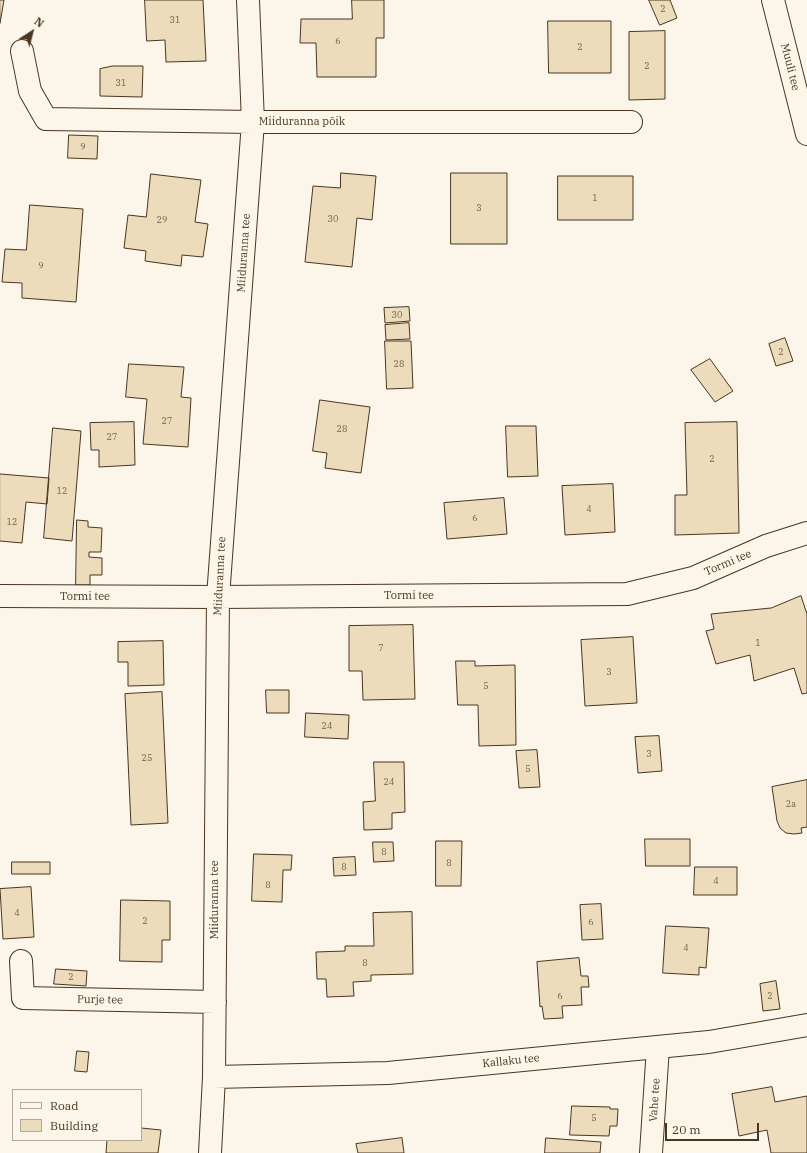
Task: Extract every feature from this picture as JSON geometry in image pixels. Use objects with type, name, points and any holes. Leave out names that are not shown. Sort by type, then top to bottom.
[{"type":"street","name":"Miiduranna tee","points":[[210,1153],[214,1077],[218,597],[254,122],[248,0]]},
{"type":"street","name":"Muuli tee","points":[[773,0],[807,134]]},
{"type":"street","name":"Miiduranna põik","points":[[22,51],[30,91],[46,119],[254,122],[631,122]]},
{"type":"street","name":"Tormi tee","points":[[0,596],[218,597],[626,594],[693,578],[766,546],[807,533]]},
{"type":"street","name":"Purje tee","points":[[21,961],[23,998],[214,1002]]},
{"type":"street","name":"Kallaku tee","points":[[214,1077],[388,1073],[709,1042],[807,1025]]},
{"type":"street","name":"Vahe tee","points":[[651,1153],[658,1047]]},
{"type":"building","points":[[0,0],[4,0],[0,23]]},
{"type":"building","points":[[145,0],[203,0],[206,61],[166,62],[165,40],[147,41]]},
{"type":"building","points":[[352,0],[384,0],[384,38],[376,38],[376,77],[317,77],[316,43],[300,43],[301,19],[352,19]]},
{"type":"building","points":[[649,0],[670,0],[677,18],[660,25]]},
{"type":"building","points":[[548,21],[611,21],[611,73],[549,73]]},
{"type":"building","points":[[665,31],[665,99],[629,100],[629,32]]},
{"type":"building","points":[[113,66],[143,66],[142,97],[100,96],[100,69]]},
{"type":"building","points":[[69,135],[98,136],[97,159],[68,158]]},
{"type":"building","points":[[341,173],[376,176],[372,220],[357,218],[352,267],[305,262],[313,186],[340,188]]},
{"type":"building","points":[[451,173],[507,173],[507,244],[451,244]]},
{"type":"building","points":[[151,174],[201,180],[195,222],[208,224],[203,257],[182,255],[181,266],[145,261],[146,251],[124,248],[128,215],[146,217]]},
{"type":"building","points":[[558,176],[633,176],[633,220],[558,220]]},
{"type":"building","points":[[30,205],[83,209],[76,302],[22,298],[22,283],[2,282],[5,249],[26,250]]},
{"type":"building","points":[[409,307],[410,321],[385,323],[384,308]]},
{"type":"building","points":[[409,323],[410,339],[386,340],[385,325]]},
{"type":"building","points":[[785,338],[793,361],[776,366],[769,344]]},
{"type":"building","points":[[385,341],[411,341],[413,388],[387,389]]},
{"type":"building","points":[[710,359],[733,391],[715,402],[691,370]]},
{"type":"building","points":[[129,364],[184,367],[181,397],[191,398],[188,447],[143,444],[147,399],[126,397]]},
{"type":"building","points":[[320,400],[370,407],[361,473],[325,468],[327,453],[313,451]]},
{"type":"building","points":[[134,422],[135,465],[99,467],[99,450],[91,450],[90,423]]},
{"type":"building","points":[[737,422],[739,533],[675,535],[675,495],[687,495],[685,423]]},
{"type":"building","points":[[506,426],[536,426],[538,476],[508,477]]},
{"type":"building","points":[[53,428],[81,431],[72,541],[44,538]]},
{"type":"building","points":[[0,474],[49,478],[47,504],[26,502],[22,543],[0,541]]},
{"type":"building","points":[[613,484],[615,532],[565,535],[562,486]]},
{"type":"building","points":[[504,498],[507,534],[447,539],[444,503]]},
{"type":"building","points":[[77,520],[88,521],[88,527],[102,528],[101,552],[89,552],[89,557],[102,558],[102,575],[90,575],[90,585],[76,585]]},
{"type":"building","points":[[801,596],[807,614],[807,693],[802,694],[794,668],[754,681],[750,655],[716,664],[706,631],[714,629],[711,614],[771,608]]},
{"type":"building","points":[[413,625],[415,699],[363,700],[362,671],[349,671],[349,626]]},
{"type":"building","points":[[633,637],[637,703],[585,706],[581,640]]},
{"type":"building","points":[[163,641],[164,685],[128,686],[128,662],[118,662],[118,642]]},
{"type":"building","points":[[456,661],[475,661],[475,666],[515,665],[516,745],[479,746],[478,705],[458,705]]},
{"type":"building","points":[[266,690],[289,690],[289,713],[267,713]]},
{"type":"building","points":[[162,692],[168,823],[131,825],[125,694]]},
{"type":"building","points":[[306,713],[349,715],[348,739],[305,737]]},
{"type":"building","points":[[659,736],[662,771],[638,773],[635,737]]},
{"type":"building","points":[[537,750],[540,787],[519,788],[516,751]]},
{"type":"building","points":[[374,762],[404,762],[405,812],[392,813],[392,829],[364,830],[363,802],[375,801]]},
{"type":"building","points":[[807,780],[807,827],[801,828],[802,833],[786,833],[780,828],[777,821],[772,787]]},
{"type":"building","points":[[645,839],[690,839],[690,866],[646,866]]},
{"type":"building","points":[[436,841],[462,841],[461,886],[436,886]]},
{"type":"building","points":[[373,842],[393,842],[394,861],[374,862]]},
{"type":"building","points":[[254,854],[292,855],[291,870],[283,870],[282,902],[252,901]]},
{"type":"building","points":[[355,857],[356,875],[334,876],[333,858]]},
{"type":"building","points":[[12,862],[50,862],[50,874],[12,874]]},
{"type":"building","points":[[695,867],[737,867],[737,895],[694,895]]},
{"type":"building","points":[[31,887],[34,937],[3,939],[0,889]]},
{"type":"building","points":[[121,900],[170,901],[170,940],[162,940],[162,962],[120,961]]},
{"type":"building","points":[[601,904],[603,939],[582,940],[580,905]]},
{"type":"building","points":[[412,912],[413,974],[371,975],[371,981],[353,982],[354,996],[327,997],[326,979],[317,979],[316,952],[345,951],[345,946],[374,946],[373,913]]},
{"type":"building","points":[[666,926],[709,928],[706,968],[699,967],[699,975],[663,973]]},
{"type":"building","points":[[579,958],[581,976],[588,976],[589,987],[581,987],[582,1005],[562,1006],[563,1018],[544,1019],[542,1006],[540,1007],[537,962]]},
{"type":"building","points":[[56,969],[87,971],[86,986],[54,984]]},
{"type":"building","points":[[776,981],[780,1009],[763,1011],[760,984]]},
{"type":"building","points":[[77,1051],[89,1052],[87,1072],[75,1071]]},
{"type":"building","points":[[772,1087],[775,1102],[807,1096],[807,1153],[771,1153],[767,1130],[739,1136],[732,1094]]},
{"type":"building","points":[[572,1106],[610,1107],[610,1109],[618,1109],[617,1126],[610,1126],[609,1136],[570,1135]]},
{"type":"building","points":[[142,1128],[161,1130],[158,1153],[106,1153],[107,1141],[142,1141]]},
{"type":"building","points":[[402,1138],[404,1153],[358,1153],[356,1144]]},
{"type":"building","points":[[546,1138],[601,1142],[600,1153],[545,1153]]}]
